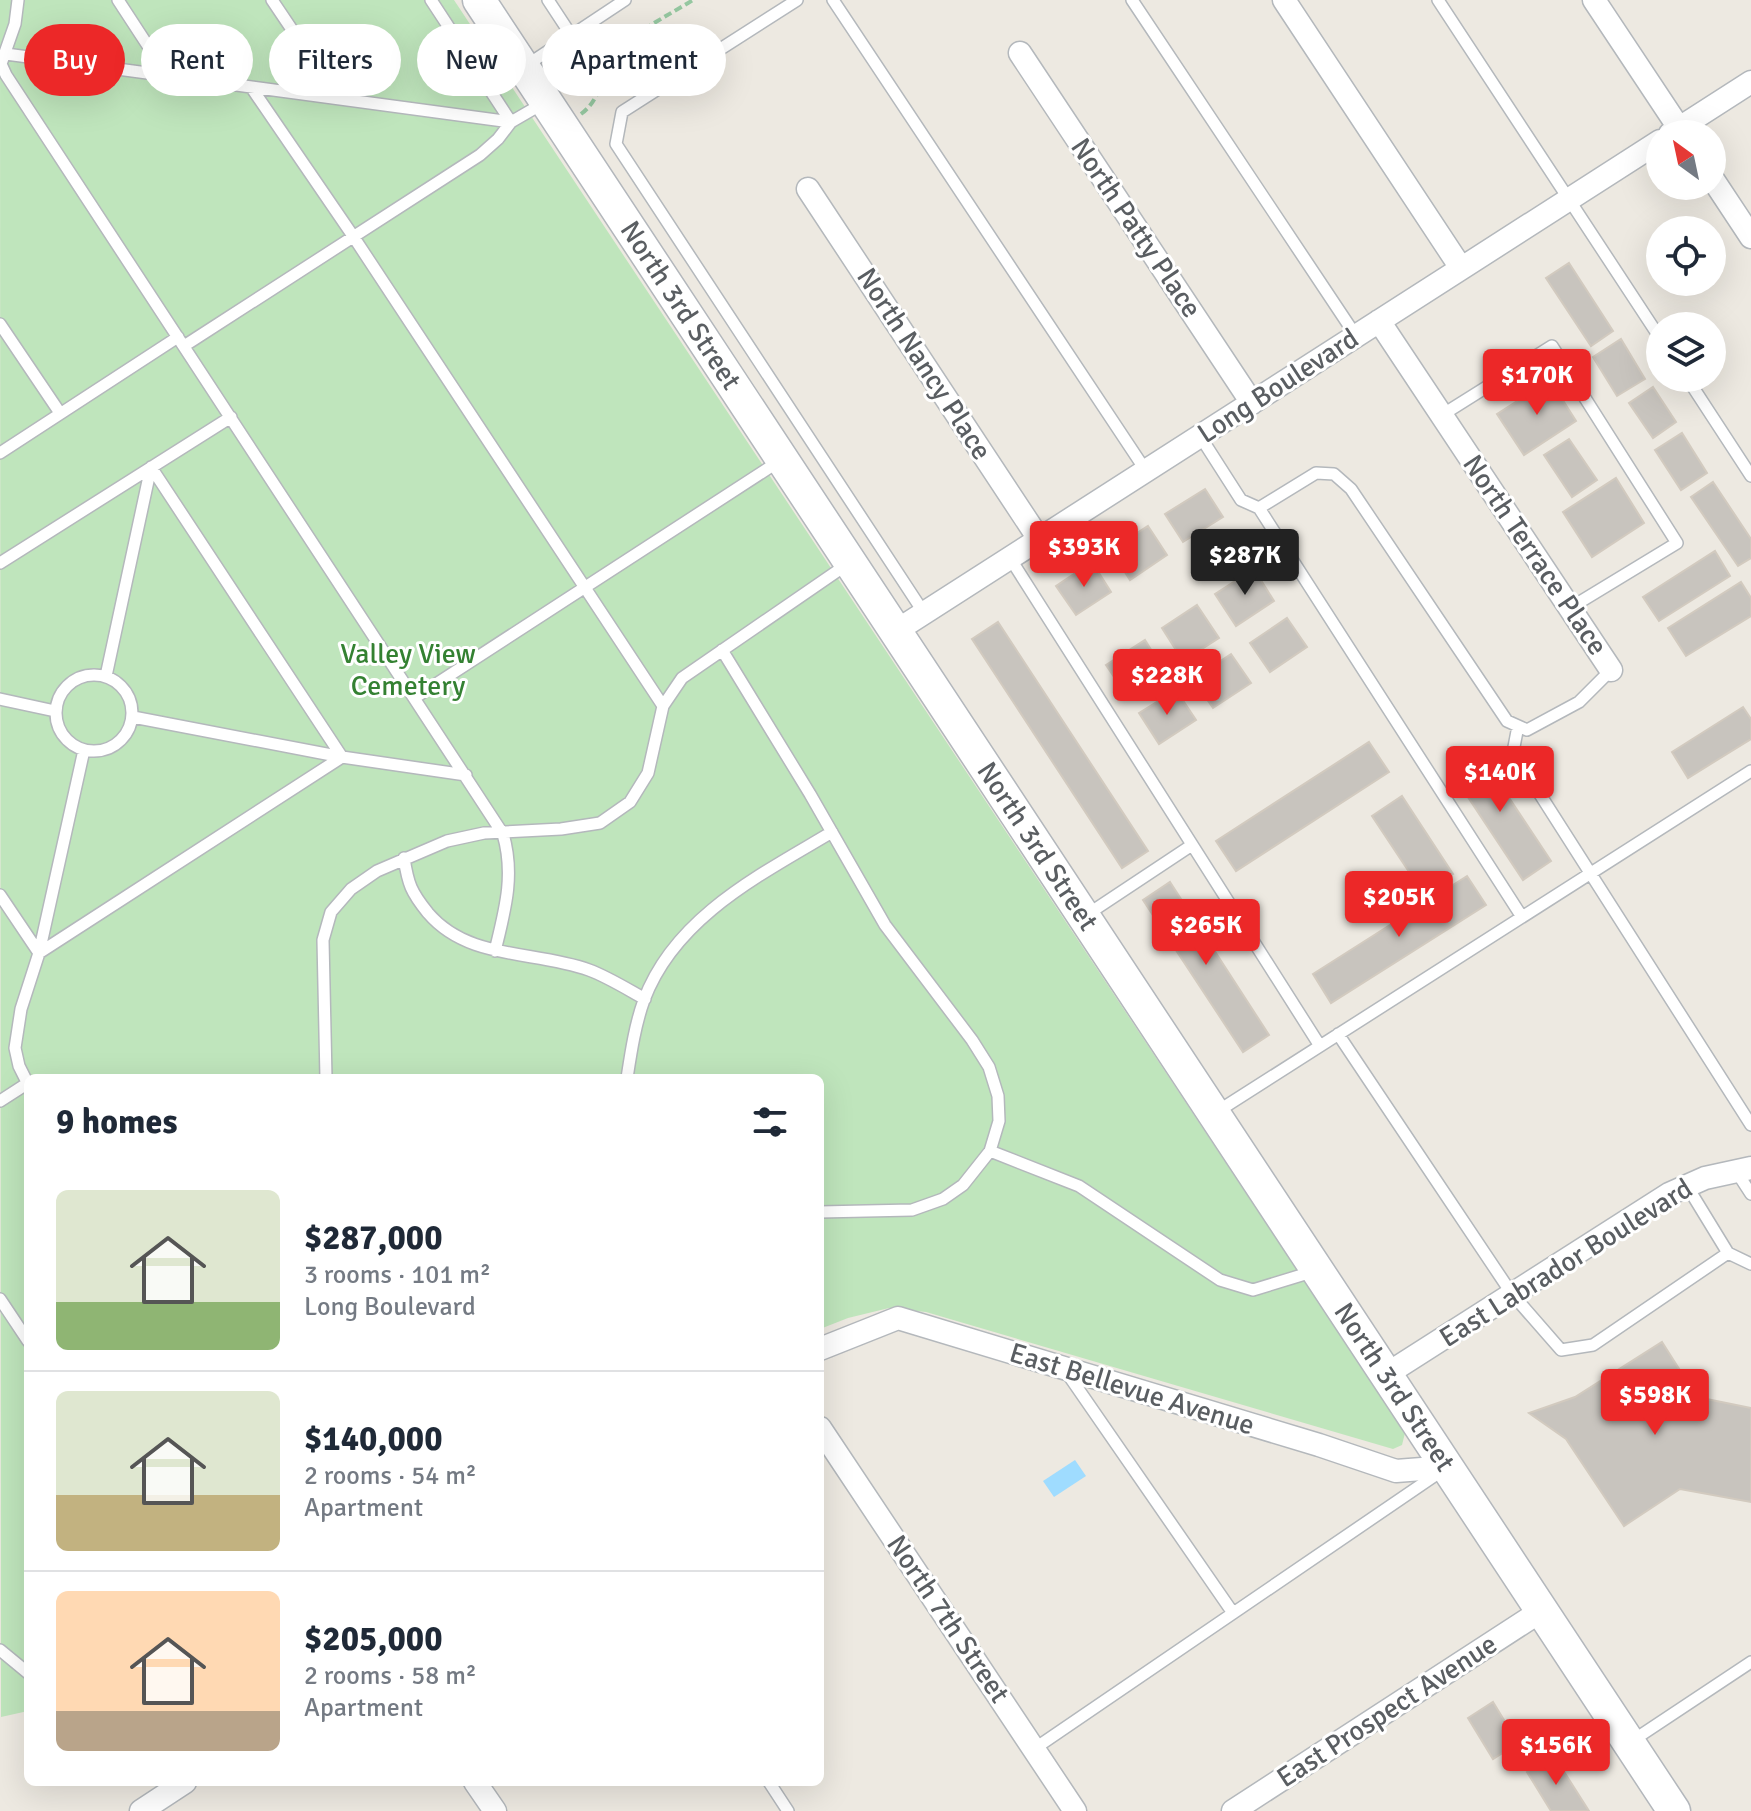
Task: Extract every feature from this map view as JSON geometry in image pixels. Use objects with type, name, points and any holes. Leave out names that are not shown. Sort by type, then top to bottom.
[{"type":"main road","name":"North 3rd Street","points":[[479,0],[495,24]]},
{"type":"main road","name":"North 3rd Street","points":[[526,71],[1674,1811]]},
{"type":"street","points":[[1284,0],[1461,268]]},
{"type":"street","points":[[1594,0],[1670,120]]},
{"type":"street","name":"North Patty Place","points":[[1020,53],[1252,403]]},
{"type":"street","points":[[1696,120],[1751,82]]},
{"type":"street","name":"Long Boulevard","points":[[896,631],[1646,150]]},
{"type":"street","name":"North Nancy Place","points":[[808,189],[1039,539]]},
{"type":"street","points":[[1726,199],[1751,237]]},
{"type":"street","name":"North Terrace Place","points":[[1379,321],[1611,670]]},
{"type":"street","name":"East Labrador Boulevard","points":[[1387,1374],[1669,1194],[1705,1178],[1743,1169]]},
{"type":"street","name":"East Bellevue Avenue","points":[[824,1347],[898,1318],[1396,1471],[1448,1467]]},
{"type":"street","name":"North 7th Street","points":[[824,1434],[1075,1811]]},
{"type":"street","name":"East Prospect Avenue","points":[[1233,1811],[1541,1611]]},
{"type":"street","points":[[141,1811],[179,1786]]},
{"type":"street","points":[[478,1786],[495,1811]]},
{"type":"lane","points":[[2,61],[17,14],[18,0]]},
{"type":"lane","points":[[118,0],[141,35]]},
{"type":"lane","points":[[272,0],[338,98]]},
{"type":"lane","points":[[431,0],[511,122]]},
{"type":"lane","points":[[548,0],[564,24]]},
{"type":"lane","points":[[797,0],[622,112],[616,144],[924,613]]},
{"type":"lane","points":[[833,0],[1146,471]]},
{"type":"lane","points":[[1132,0],[1356,336]]},
{"type":"lane","points":[[1438,0],[1646,317]]},
{"type":"lane","points":[[587,24],[621,1]]},
{"type":"lane","points":[[2,61],[141,73]]},
{"type":"lane","points":[[2,61],[503,834],[510,856],[510,883],[495,951]]},
{"type":"lane","points":[[253,87],[511,122]]},
{"type":"lane","points":[[253,90],[663,706]]},
{"type":"lane","points":[[0,453],[480,155],[511,122],[546,101]]},
{"type":"lane","points":[[0,324],[60,413]]},
{"type":"lane","points":[[1442,415],[1552,346],[1677,543],[1570,608]]},
{"type":"lane","points":[[1696,392],[1751,476]]},
{"type":"lane","points":[[0,563],[231,417]]},
{"type":"lane","points":[[1200,436],[1241,500],[1259,508],[1522,917]]},
{"type":"lane","points":[[416,697],[782,459]]},
{"type":"lane","points":[[106,676],[151,467]]},
{"type":"lane","points":[[151,467],[342,757]]},
{"type":"lane","points":[[1259,508],[1316,473],[1334,474],[1351,489],[1507,721],[1527,730],[1579,702],[1611,670]]},
{"type":"lane","points":[[1010,558],[1320,1046]]},
{"type":"lane","points":[[326,1074],[323,940],[331,912],[351,889],[377,871],[447,841],[484,833],[561,829],[600,823],[630,802],[648,773],[663,706],[682,678],[851,562]]},
{"type":"lane","points":[[722,650],[885,925],[989,1067],[998,1096],[999,1121],[990,1151],[963,1185],[943,1199],[912,1210],[824,1212]]},
{"type":"lane","points":[[82,676],[106,676],[127,692],[133,717],[123,739],[113,746],[102,751],[84,750],[69,742],[61,733],[55,711],[57,699],[72,681],[82,676]]},
{"type":"lane","points":[[0,699],[55,711]]},
{"type":"lane","points":[[133,717],[342,757],[466,775]]},
{"type":"lane","points":[[1518,726],[1513,752],[1751,1125]]},
{"type":"lane","points":[[24,1076],[15,1048],[28,981],[39,953],[84,750]]},
{"type":"lane","points":[[39,953],[342,757]]},
{"type":"lane","points":[[1214,1113],[1751,771]]},
{"type":"lane","points":[[628,1074],[645,999],[662,967],[687,933],[723,900],[832,832]]},
{"type":"lane","points":[[1085,917],[1192,845]]},
{"type":"lane","points":[[404,858],[408,885],[447,932],[495,951],[590,970],[645,999]]},
{"type":"lane","points":[[0,895],[39,953]]},
{"type":"lane","points":[[1338,1034],[1512,1294],[1561,1350],[1593,1345],[1728,1253]]},
{"type":"lane","points":[[0,1101],[24,1086]]},
{"type":"lane","points":[[990,1151],[1079,1186],[1220,1280],[1253,1290],[1318,1270]]},
{"type":"lane","points":[[1743,1169],[1751,1194]]},
{"type":"lane","points":[[1687,1186],[1728,1253],[1751,1264]]},
{"type":"lane","points":[[0,1299],[24,1335]]},
{"type":"lane","points":[[1064,1368],[1233,1613]]},
{"type":"lane","points":[[1034,1749],[1448,1467]]},
{"type":"lane","points":[[0,1650],[24,1670]]},
{"type":"lane","points":[[1629,1743],[1751,1662]]},
{"type":"lane","points":[[772,1786],[788,1811]]},
{"type":"path","points":[[577,118],[595,100],[612,58],[624,45],[693,0]]},
{"type":"green space","name":"Valley View Cemetery","points":[[0,0],[454,0],[470,24],[417,24],[417,96],[518,96],[1405,1433],[1402,1445],[1393,1449],[926,1312],[889,1308],[824,1327],[824,1074],[24,1074],[24,1712],[1,1717]]},
{"type":"water","points":[[1075,1460],[1086,1476],[1054,1497],[1043,1481]]},
{"type":"building","points":[[1569,263],[1613,331],[1591,346],[1546,278]]},
{"type":"building","points":[[1621,339],[1645,379],[1617,396],[1593,357]]},
{"type":"building","points":[[1550,380],[1576,421],[1524,455],[1497,414]]},
{"type":"building","points":[[1646,392],[1656,392],[1676,422],[1653,438],[1629,403]]},
{"type":"building","points":[[1682,433],[1707,473],[1681,490],[1655,450]]},
{"type":"building","points":[[1569,439],[1597,480],[1572,497],[1544,455]]},
{"type":"building","points":[[1616,478],[1644,523],[1592,557],[1563,512]]},
{"type":"building","points":[[1713,482],[1751,539],[1751,558],[1738,566],[1691,497]]},
{"type":"building","points":[[1205,489],[1223,517],[1183,542],[1165,514]]},
{"type":"building","points":[[1148,526],[1167,555],[1130,580],[1111,550]]},
{"type":"building","points":[[1715,551],[1730,576],[1659,621],[1643,597]]},
{"type":"building","points":[[1092,562],[1111,592],[1076,615],[1056,586]]},
{"type":"building","points":[[1254,569],[1274,601],[1236,626],[1215,594]]},
{"type":"building","points":[[1741,582],[1751,598],[1751,616],[1686,656],[1668,628]]},
{"type":"building","points":[[1197,605],[1219,638],[1183,661],[1162,628]]},
{"type":"building","points":[[1287,618],[1307,647],[1270,672],[1250,643]]},
{"type":"building","points":[[998,622],[1148,851],[1122,868],[972,639]]},
{"type":"building","points":[[1145,640],[1165,672],[1127,696],[1106,665]]},
{"type":"building","points":[[1231,654],[1251,683],[1213,708],[1193,679]]},
{"type":"building","points":[[1176,690],[1196,720],[1159,744],[1139,713]]},
{"type":"building","points":[[1743,707],[1751,719],[1751,739],[1688,778],[1672,752]]},
{"type":"building","points":[[1369,742],[1389,772],[1236,871],[1216,841]]},
{"type":"building","points":[[1476,748],[1551,861],[1523,880],[1448,767]]},
{"type":"building","points":[[1402,796],[1453,874],[1423,893],[1372,816]]},
{"type":"building","points":[[1467,876],[1486,905],[1331,1003],[1313,974]]},
{"type":"building","points":[[1170,882],[1269,1035],[1243,1052],[1143,900]]},
{"type":"building","points":[[1662,1342],[1697,1397],[1751,1408],[1751,1502],[1680,1489],[1624,1526],[1566,1439],[1529,1413],[1575,1397]]},
{"type":"building","points":[[1493,1702],[1518,1743],[1493,1759],[1468,1718]]},
{"type":"building","points":[[1554,1756],[1589,1811],[1551,1811],[1527,1772]]}]
